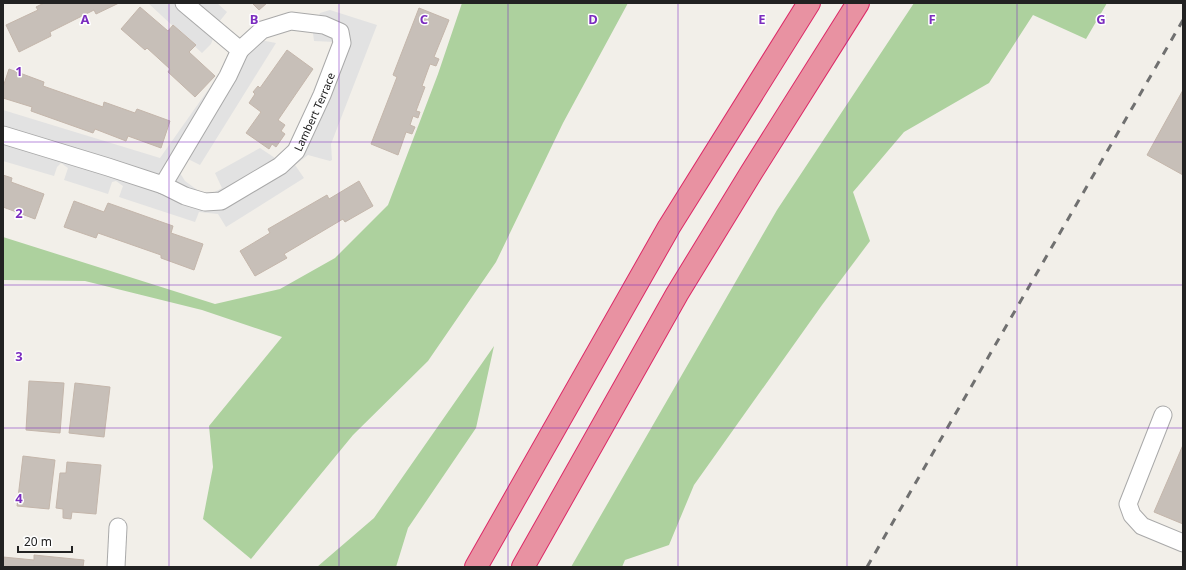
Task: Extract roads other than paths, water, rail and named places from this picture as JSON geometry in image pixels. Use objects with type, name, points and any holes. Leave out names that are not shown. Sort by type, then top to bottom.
[{"type":"highway","points":[[476,567],[669,227],[809,3]]},
{"type":"highway","points":[[523,567],[677,294],[858,3]]},
{"type":"lane","points":[[184,3],[240,50]]},
{"type":"lane","name":"Lambert Terrace","points":[[3,135],[163,185],[186,196],[205,202],[221,201],[280,166],[296,151],[322,95],[342,43],[340,32],[324,25],[291,21],[262,30],[240,50],[228,76],[163,185]]},
{"type":"lane","points":[[1163,415],[1128,504],[1132,515],[1142,526],[1183,543]]},
{"type":"lane","points":[[116,567],[118,527]]},
{"type":"railway","points":[[867,567],[1183,20]]}]
